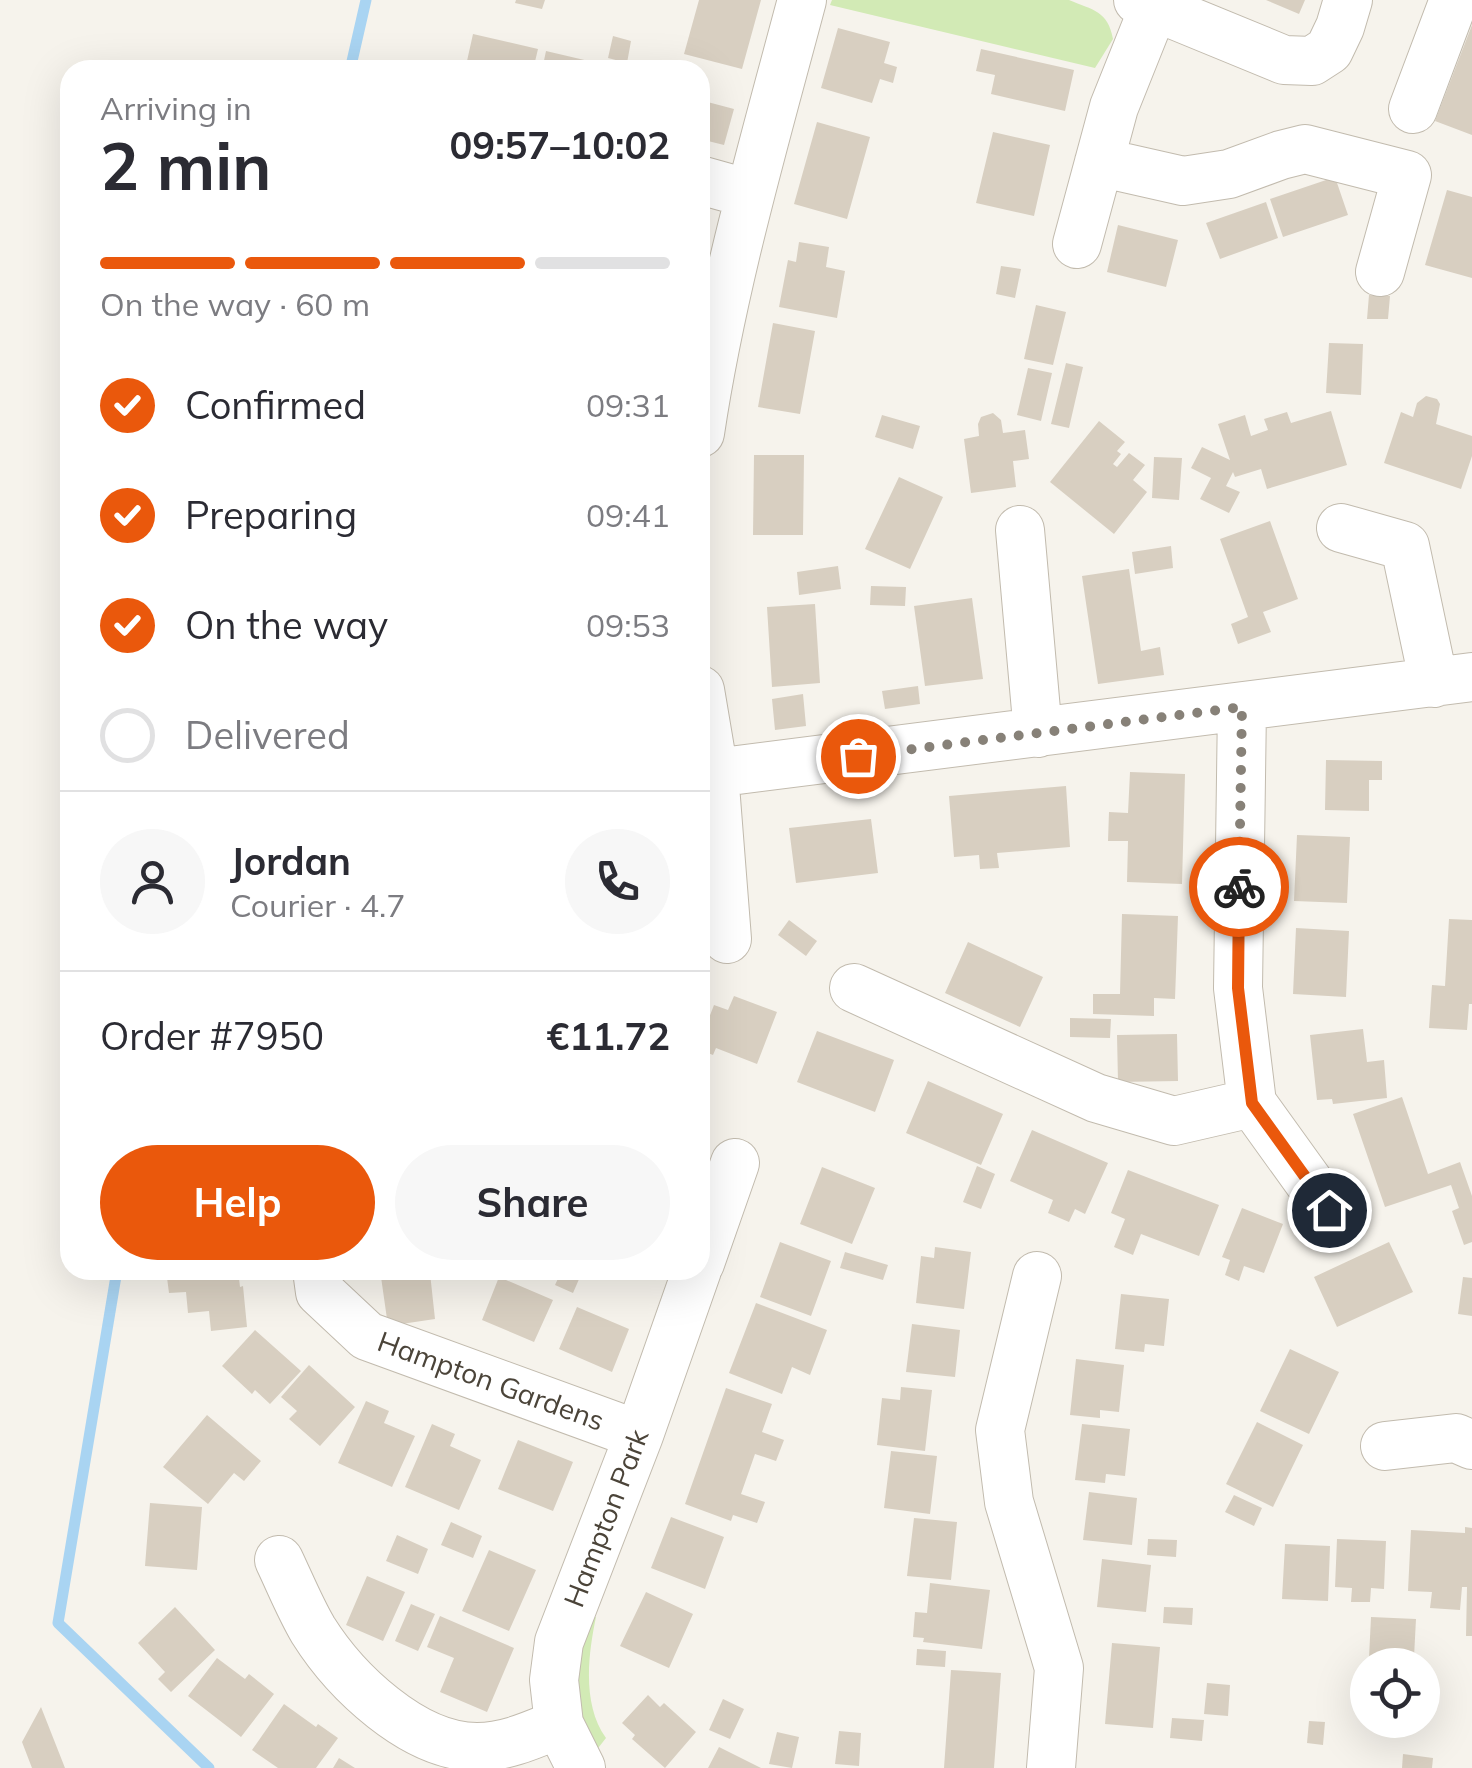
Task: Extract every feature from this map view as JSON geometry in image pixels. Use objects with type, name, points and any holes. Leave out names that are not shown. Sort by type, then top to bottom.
[{"type":"street","points":[[710,368],[750,194],[802,0]]},
{"type":"street","points":[[1077,244],[1146,3],[1284,60],[1312,61],[1329,50],[1348,0]]},
{"type":"street","points":[[1413,109],[1454,0]]},
{"type":"street","points":[[1099,162],[1183,181],[1229,174],[1305,149],[1407,175],[1380,272]]},
{"type":"street","points":[[710,183],[750,194]]},
{"type":"street","points":[[714,773],[1453,680],[1405,546],[1341,528]]},
{"type":"street","points":[[1020,530],[1038,734]]},
{"type":"street","points":[[1242,707],[1238,988],[1252,1103],[1329,1210]]},
{"type":"street","points":[[710,749],[714,773],[711,880],[727,939]]},
{"type":"street","points":[[854,988],[1096,1098],[1174,1120],[1252,1103]]},
{"type":"street","points":[[710,1234],[735,1163]]},
{"type":"street","points":[[1037,1276],[1000,1430],[1009,1502],[1059,1668],[1052,1768]]},
{"type":"street","name":"Hampton Gardens","points":[[318,1280],[320,1292],[368,1336],[638,1435]]},
{"type":"street","name":"Hampton Park","points":[[581,1768],[558,1724],[554,1680],[559,1642],[693,1280]]},
{"type":"street","points":[[1385,1446],[1456,1438],[1472,1445]]},
{"type":"street","points":[[279,1560],[313,1629],[349,1677],[397,1718],[436,1740],[476,1747],[517,1741],[558,1724]]},
{"type":"green space","points":[[832,0],[1069,0],[1103,17],[1113,39],[1095,68],[830,5]]},
{"type":"green space","points":[[596,1617],[589,1663],[590,1695],[606,1738],[595,1752],[579,1714],[574,1681],[589,1619]]},
{"type":"building","points":[[545,0],[542,9],[515,3]]},
{"type":"building","points":[[699,0],[761,0],[742,69],[684,54]]},
{"type":"building","points":[[1266,0],[1305,0],[1299,14]]},
{"type":"building","points":[[1472,25],[1472,135],[1435,121]]},
{"type":"building","points":[[838,28],[890,42],[884,63],[897,67],[893,83],[880,79],[872,103],[821,88]]},
{"type":"building","points":[[473,34],[538,49],[535,60],[467,60]]},
{"type":"building","points":[[613,36],[631,41],[628,60],[608,58]]},
{"type":"building","points":[[981,49],[1074,70],[1065,111],[991,94],[995,75],[976,71]]},
{"type":"building","points":[[546,51],[584,60],[544,60]]},
{"type":"building","points":[[710,103],[734,109],[724,145],[710,142]]},
{"type":"building","points":[[817,122],[870,137],[847,219],[794,204]]},
{"type":"building","points":[[993,132],[1050,145],[1034,216],[976,203]]},
{"type":"building","points":[[1335,177],[1348,215],[1283,237],[1270,199]]},
{"type":"building","points":[[1447,190],[1472,197],[1472,278],[1425,265]]},
{"type":"building","points":[[1266,202],[1278,238],[1220,259],[1206,223]]},
{"type":"building","points":[[1118,225],[1178,240],[1166,287],[1107,272]]},
{"type":"building","points":[[799,242],[829,247],[826,267],[845,271],[837,318],[779,307],[788,260],[796,262]]},
{"type":"building","points":[[1001,266],[1021,269],[1015,298],[996,294]]},
{"type":"building","points":[[1369,295],[1390,296],[1388,319],[1367,319]]},
{"type":"building","points":[[1036,305],[1066,312],[1053,365],[1024,359]]},
{"type":"building","points":[[773,323],[815,331],[800,414],[758,407]]},
{"type":"building","points":[[1329,343],[1363,344],[1361,395],[1326,393]]},
{"type":"building","points":[[1066,363],[1083,367],[1069,428],[1051,424]]},
{"type":"building","points":[[1028,368],[1052,373],[1041,421],[1017,415]]},
{"type":"building","points":[[1426,396],[1440,404],[1436,424],[1472,436],[1472,456],[1461,489],[1384,463],[1401,412],[1413,417],[1417,403]]},
{"type":"building","points":[[1331,411],[1347,465],[1267,489],[1261,469],[1235,477],[1233,472],[1226,486],[1240,492],[1229,513],[1200,499],[1211,478],[1191,468],[1202,447],[1230,460],[1218,424],[1245,415],[1251,436],[1268,430],[1264,419],[1287,412],[1291,423]]},
{"type":"building","points":[[993,413],[1001,420],[1003,433],[1025,430],[1029,459],[1013,461],[1016,487],[971,493],[964,439],[979,436],[981,417]]},
{"type":"building","points":[[882,415],[920,426],[913,449],[875,437]]},
{"type":"building","points":[[1099,421],[1125,442],[1113,464],[1117,467],[1129,453],[1145,465],[1133,480],[1147,492],[1114,534],[1050,482]]},
{"type":"building","points":[[754,455],[804,455],[803,535],[753,535]]},
{"type":"building","points":[[1154,457],[1182,458],[1179,500],[1152,498]]},
{"type":"building","points":[[899,477],[943,497],[910,569],[865,549]]},
{"type":"building","points":[[1270,521],[1298,599],[1263,612],[1271,632],[1238,644],[1231,624],[1248,617],[1220,539]]},
{"type":"building","points":[[1171,546],[1173,568],[1135,574],[1132,552]]},
{"type":"building","points":[[838,566],[841,589],[799,595],[797,572]]},
{"type":"building","points":[[1129,569],[1141,651],[1160,647],[1164,675],[1098,684],[1082,576]]},
{"type":"building","points":[[871,586],[906,587],[905,606],[870,605]]},
{"type":"building","points":[[972,598],[983,679],[925,686],[914,606]]},
{"type":"building","points":[[815,604],[820,683],[772,687],[767,607]]},
{"type":"building","points":[[918,686],[920,704],[885,709],[882,691]]},
{"type":"building","points":[[803,694],[806,726],[775,730],[772,699]]},
{"type":"building","points":[[1326,760],[1382,761],[1382,780],[1369,780],[1369,811],[1325,810]]},
{"type":"building","points":[[1130,772],[1185,774],[1182,884],[1127,882],[1128,841],[1108,841],[1109,812],[1128,813]]},
{"type":"building","points":[[1066,786],[1070,847],[997,853],[999,868],[980,869],[979,855],[954,857],[949,796]]},
{"type":"building","points":[[871,819],[878,873],[796,883],[789,828]]},
{"type":"building","points":[[1297,835],[1350,837],[1347,903],[1294,901]]},
{"type":"building","points":[[1122,914],[1178,916],[1175,999],[1154,998],[1154,1016],[1093,1014],[1093,994],[1120,994]]},
{"type":"building","points":[[1449,919],[1472,920],[1472,1004],[1467,1030],[1429,1028],[1432,985],[1445,986]]},
{"type":"building","points":[[789,920],[817,941],[806,956],[778,935]]},
{"type":"building","points":[[1296,928],[1349,931],[1346,997],[1293,994]]},
{"type":"building","points":[[968,942],[1043,977],[1020,1027],[945,993]]},
{"type":"building","points":[[734,996],[777,1012],[757,1064],[716,1048],[710,1054],[710,1015],[714,1005],[728,1010]]},
{"type":"building","points":[[1070,1018],[1111,1019],[1110,1038],[1070,1037]]},
{"type":"building","points":[[1363,1029],[1367,1062],[1384,1060],[1387,1098],[1333,1104],[1332,1099],[1317,1100],[1310,1035]]},
{"type":"building","points":[[817,1031],[894,1060],[875,1112],[797,1082]]},
{"type":"building","points":[[1177,1034],[1178,1081],[1118,1082],[1117,1035]]},
{"type":"building","points":[[928,1081],[1003,1114],[981,1165],[906,1133]]},
{"type":"building","points":[[1402,1097],[1428,1174],[1460,1162],[1472,1196],[1472,1242],[1464,1245],[1452,1211],[1459,1208],[1451,1185],[1385,1207],[1353,1114]]},
{"type":"building","points":[[1032,1130],[1108,1163],[1085,1214],[1075,1209],[1069,1222],[1048,1213],[1053,1200],[1010,1181]]},
{"type":"building","points":[[977,1166],[995,1174],[981,1209],[963,1202]]},
{"type":"building","points":[[822,1167],[875,1188],[852,1244],[800,1224]]},
{"type":"building","points":[[1128,1170],[1219,1205],[1199,1256],[1141,1234],[1133,1255],[1114,1247],[1125,1219],[1111,1213]]},
{"type":"building","points":[[1242,1208],[1283,1224],[1264,1273],[1244,1266],[1239,1281],[1225,1275],[1230,1260],[1222,1257]]},
{"type":"building","points":[[780,1242],[831,1261],[811,1316],[760,1297]]},
{"type":"building","points":[[1389,1242],[1413,1292],[1337,1327],[1314,1277]]},
{"type":"building","points":[[935,1247],[971,1252],[964,1309],[916,1303],[921,1256],[934,1258]]},
{"type":"building","points":[[845,1252],[888,1265],[883,1280],[840,1268]]},
{"type":"building","points":[[1463,1277],[1472,1278],[1472,1316],[1458,1314]]},
{"type":"building","points":[[167,1280],[239,1280],[247,1327],[211,1331],[209,1311],[188,1313],[186,1292],[169,1293]]},
{"type":"building","points":[[381,1280],[431,1280],[435,1319],[388,1326]]},
{"type":"building","points":[[498,1280],[553,1300],[534,1342],[482,1320]]},
{"type":"building","points":[[557,1280],[579,1280],[573,1293],[555,1285]]},
{"type":"building","points":[[1121,1294],[1169,1299],[1164,1346],[1145,1344],[1144,1352],[1115,1349]]},
{"type":"building","points":[[756,1303],[827,1330],[810,1375],[792,1367],[782,1394],[729,1373]]},
{"type":"building","points":[[577,1307],[629,1329],[612,1372],[559,1349]]},
{"type":"building","points":[[912,1324],[960,1330],[955,1377],[906,1372]]},
{"type":"building","points":[[255,1330],[301,1371],[270,1404],[255,1390],[252,1394],[222,1366]]},
{"type":"building","points":[[1290,1349],[1339,1372],[1309,1434],[1260,1411]]},
{"type":"building","points":[[1076,1359],[1124,1365],[1119,1412],[1100,1410],[1100,1418],[1070,1415]]},
{"type":"building","points":[[309,1365],[355,1407],[320,1446],[289,1419],[297,1411],[281,1397]]},
{"type":"building","points":[[901,1387],[932,1390],[925,1451],[877,1445],[882,1398],[900,1400]]},
{"type":"building","points":[[726,1388],[772,1404],[762,1432],[784,1440],[776,1461],[755,1454],[741,1494],[765,1502],[757,1523],[733,1515],[731,1521],[685,1504]]},
{"type":"building","points":[[366,1401],[389,1411],[384,1423],[415,1436],[392,1487],[338,1463]]},
{"type":"building","points":[[207,1415],[261,1461],[244,1481],[234,1473],[208,1504],[163,1467]]},
{"type":"building","points":[[1257,1422],[1303,1445],[1273,1507],[1226,1484]]},
{"type":"building","points":[[432,1424],[455,1434],[450,1446],[481,1460],[459,1510],[405,1487]]},
{"type":"building","points":[[1082,1424],[1130,1429],[1125,1476],[1106,1474],[1105,1483],[1075,1480]]},
{"type":"building","points":[[518,1440],[573,1462],[553,1511],[498,1489]]},
{"type":"building","points":[[891,1451],[937,1456],[930,1514],[884,1508]]},
{"type":"building","points":[[1089,1492],[1137,1498],[1132,1545],[1083,1540]]},
{"type":"building","points":[[1234,1495],[1262,1508],[1254,1526],[1225,1512]]},
{"type":"building","points":[[150,1503],[202,1507],[197,1570],[145,1566]]},
{"type":"building","points":[[671,1517],[724,1537],[705,1589],[651,1568]]},
{"type":"building","points":[[914,1518],[957,1522],[951,1580],[907,1576]]},
{"type":"building","points":[[451,1522],[482,1536],[473,1558],[441,1545]]},
{"type":"building","points":[[1465,1527],[1472,1528],[1472,1636],[1466,1636],[1467,1587],[1462,1587],[1460,1610],[1430,1608],[1432,1592],[1408,1591],[1411,1530],[1465,1533]]},
{"type":"building","points":[[397,1535],[428,1549],[418,1574],[386,1561]]},
{"type":"building","points":[[1148,1539],[1177,1540],[1176,1557],[1147,1555]]},
{"type":"building","points":[[1337,1539],[1386,1541],[1384,1589],[1371,1588],[1370,1602],[1351,1602],[1352,1588],[1335,1587]]},
{"type":"building","points":[[1285,1544],[1330,1546],[1328,1601],[1282,1599]]},
{"type":"building","points":[[489,1550],[536,1570],[509,1631],[462,1611]]},
{"type":"building","points":[[1102,1559],[1151,1565],[1146,1612],[1097,1607]]},
{"type":"building","points":[[367,1576],[405,1592],[383,1641],[346,1625]]},
{"type":"building","points":[[930,1583],[990,1590],[982,1649],[923,1642],[924,1638],[913,1637],[915,1612],[927,1613]]},
{"type":"building","points":[[646,1592],[693,1614],[669,1668],[620,1646]]},
{"type":"building","points":[[411,1604],[435,1614],[418,1651],[395,1641]]},
{"type":"building","points":[[175,1607],[215,1650],[171,1692],[158,1679],[165,1672],[138,1643]]},
{"type":"building","points":[[1164,1607],[1193,1608],[1192,1625],[1163,1623]]},
{"type":"building","points":[[440,1616],[514,1648],[487,1712],[440,1692],[454,1658],[427,1647]]},
{"type":"building","points":[[1371,1617],[1416,1619],[1414,1648],[1369,1648]]},
{"type":"building","points":[[1112,1643],[1160,1647],[1153,1728],[1105,1724]]},
{"type":"building","points":[[917,1649],[946,1651],[945,1667],[916,1665]]},
{"type":"building","points":[[217,1658],[245,1679],[249,1674],[274,1694],[241,1737],[188,1696]]},
{"type":"building","points":[[951,1670],[1001,1673],[994,1768],[944,1768]]},
{"type":"building","points":[[1207,1683],[1230,1685],[1228,1716],[1204,1714]]},
{"type":"building","points":[[648,1695],[660,1707],[664,1703],[696,1732],[665,1768],[632,1739],[635,1735],[622,1723]]},
{"type":"building","points":[[723,1699],[744,1709],[730,1739],[709,1730]]},
{"type":"building","points":[[284,1704],[338,1738],[316,1768],[278,1768],[252,1750]]},
{"type":"building","points":[[41,1707],[65,1768],[32,1768],[22,1742]]},
{"type":"building","points":[[1172,1718],[1204,1720],[1202,1741],[1170,1738]]},
{"type":"building","points":[[1309,1721],[1325,1722],[1323,1745],[1307,1743]]},
{"type":"building","points":[[839,1731],[861,1733],[859,1766],[835,1764]]},
{"type":"building","points":[[777,1732],[799,1737],[792,1768],[769,1764]]},
{"type":"building","points":[[719,1747],[761,1768],[708,1768]]},
{"type":"building","points":[[1403,1754],[1433,1758],[1432,1768],[1402,1768]]},
{"type":"building","points":[[339,1758],[355,1768],[333,1768]]},
{"type":"waterway","points":[[352,60],[366,0]]},
{"type":"waterway","points":[[115,1280],[58,1623],[209,1768]]},
{"type":"way so far","points":[[858,756],[1242,707],[1239,887]]},
{"type":"route","points":[[1239,887],[1238,988],[1252,1103],[1329,1210]]}]
